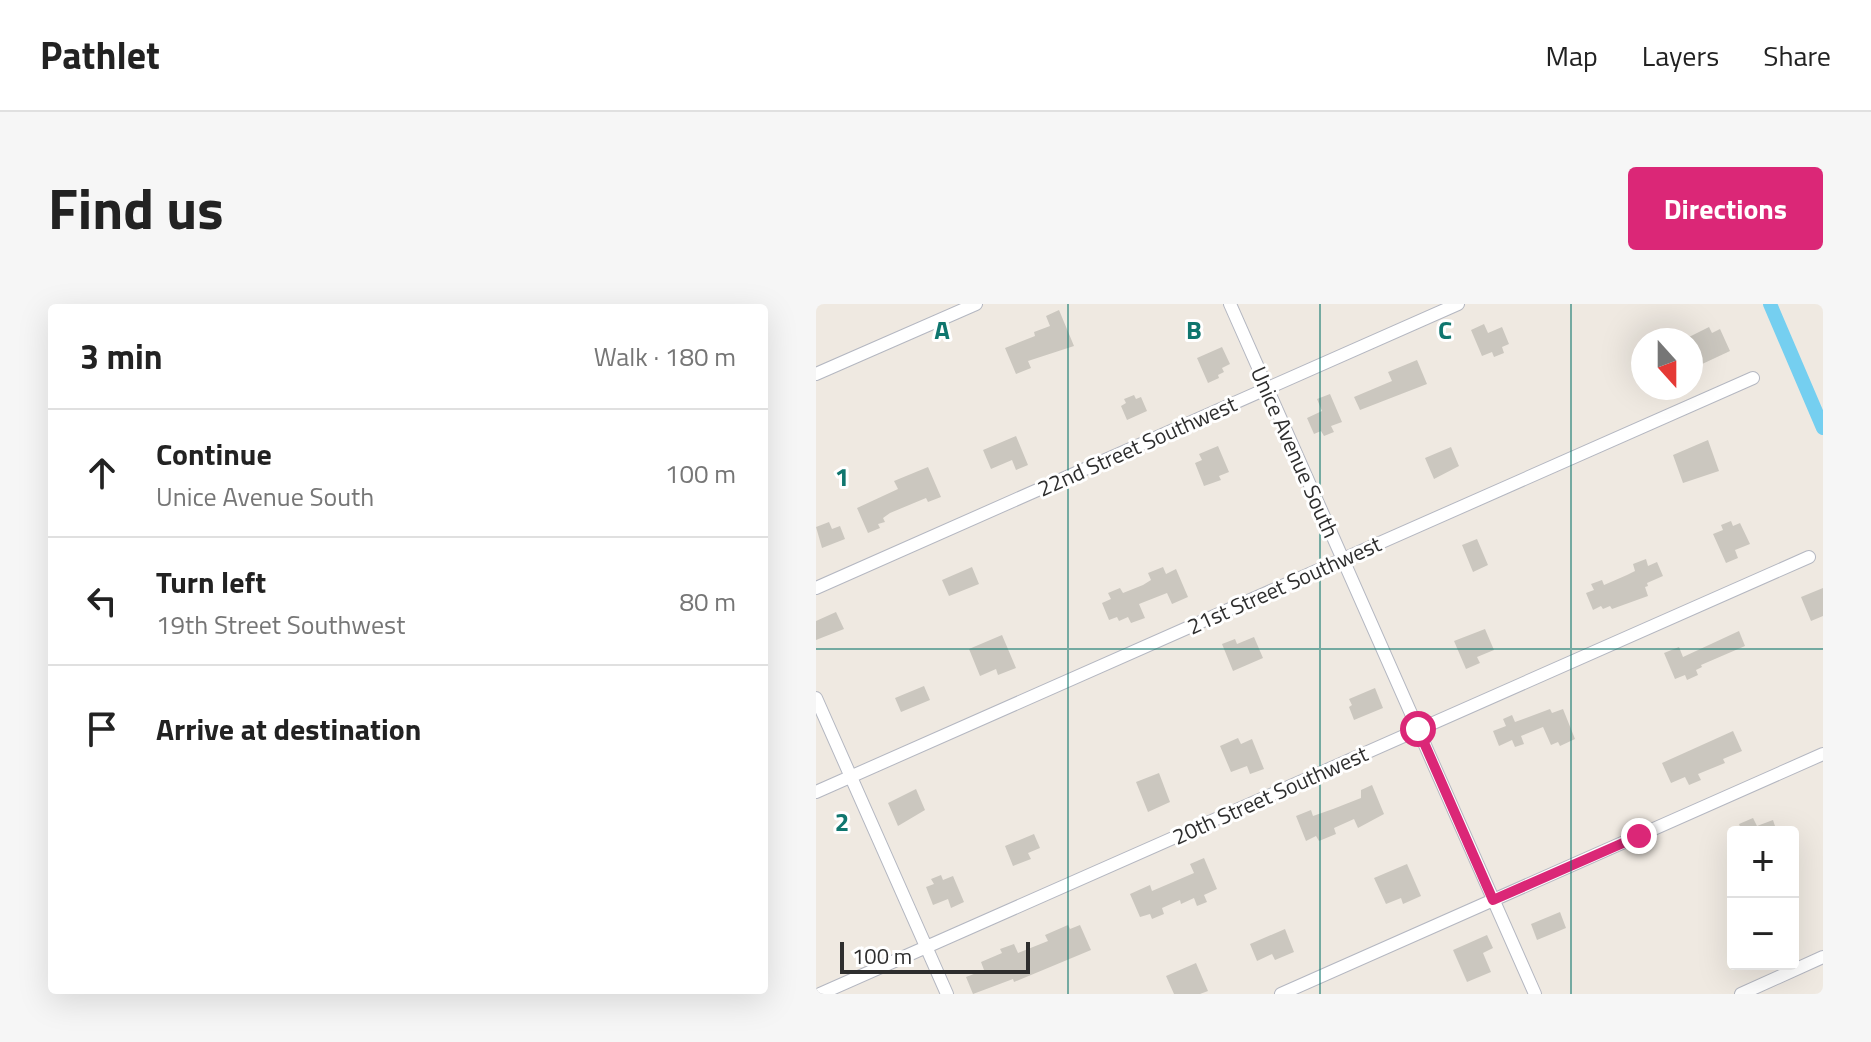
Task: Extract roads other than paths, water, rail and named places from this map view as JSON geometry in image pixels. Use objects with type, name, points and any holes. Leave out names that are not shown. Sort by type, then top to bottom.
[{"type":"street","points":[[816,374],[976,304]]},
{"type":"street","name":"Unice Avenue South","points":[[1230,304],[1535,994]]},
{"type":"street","name":"22nd Street Southwest","points":[[816,588],[1458,304]]},
{"type":"street","name":"21st Street Southwest","points":[[816,792],[1753,378]]},
{"type":"street","name":"20th Street Southwest","points":[[820,994],[1809,557]]},
{"type":"street","points":[[816,698],[947,994]]},
{"type":"street","points":[[1281,994],[1823,754]]},
{"type":"street","points":[[1741,994],[1823,957]]},
{"type":"waterway","points":[[1770,304],[1823,428]]}]
